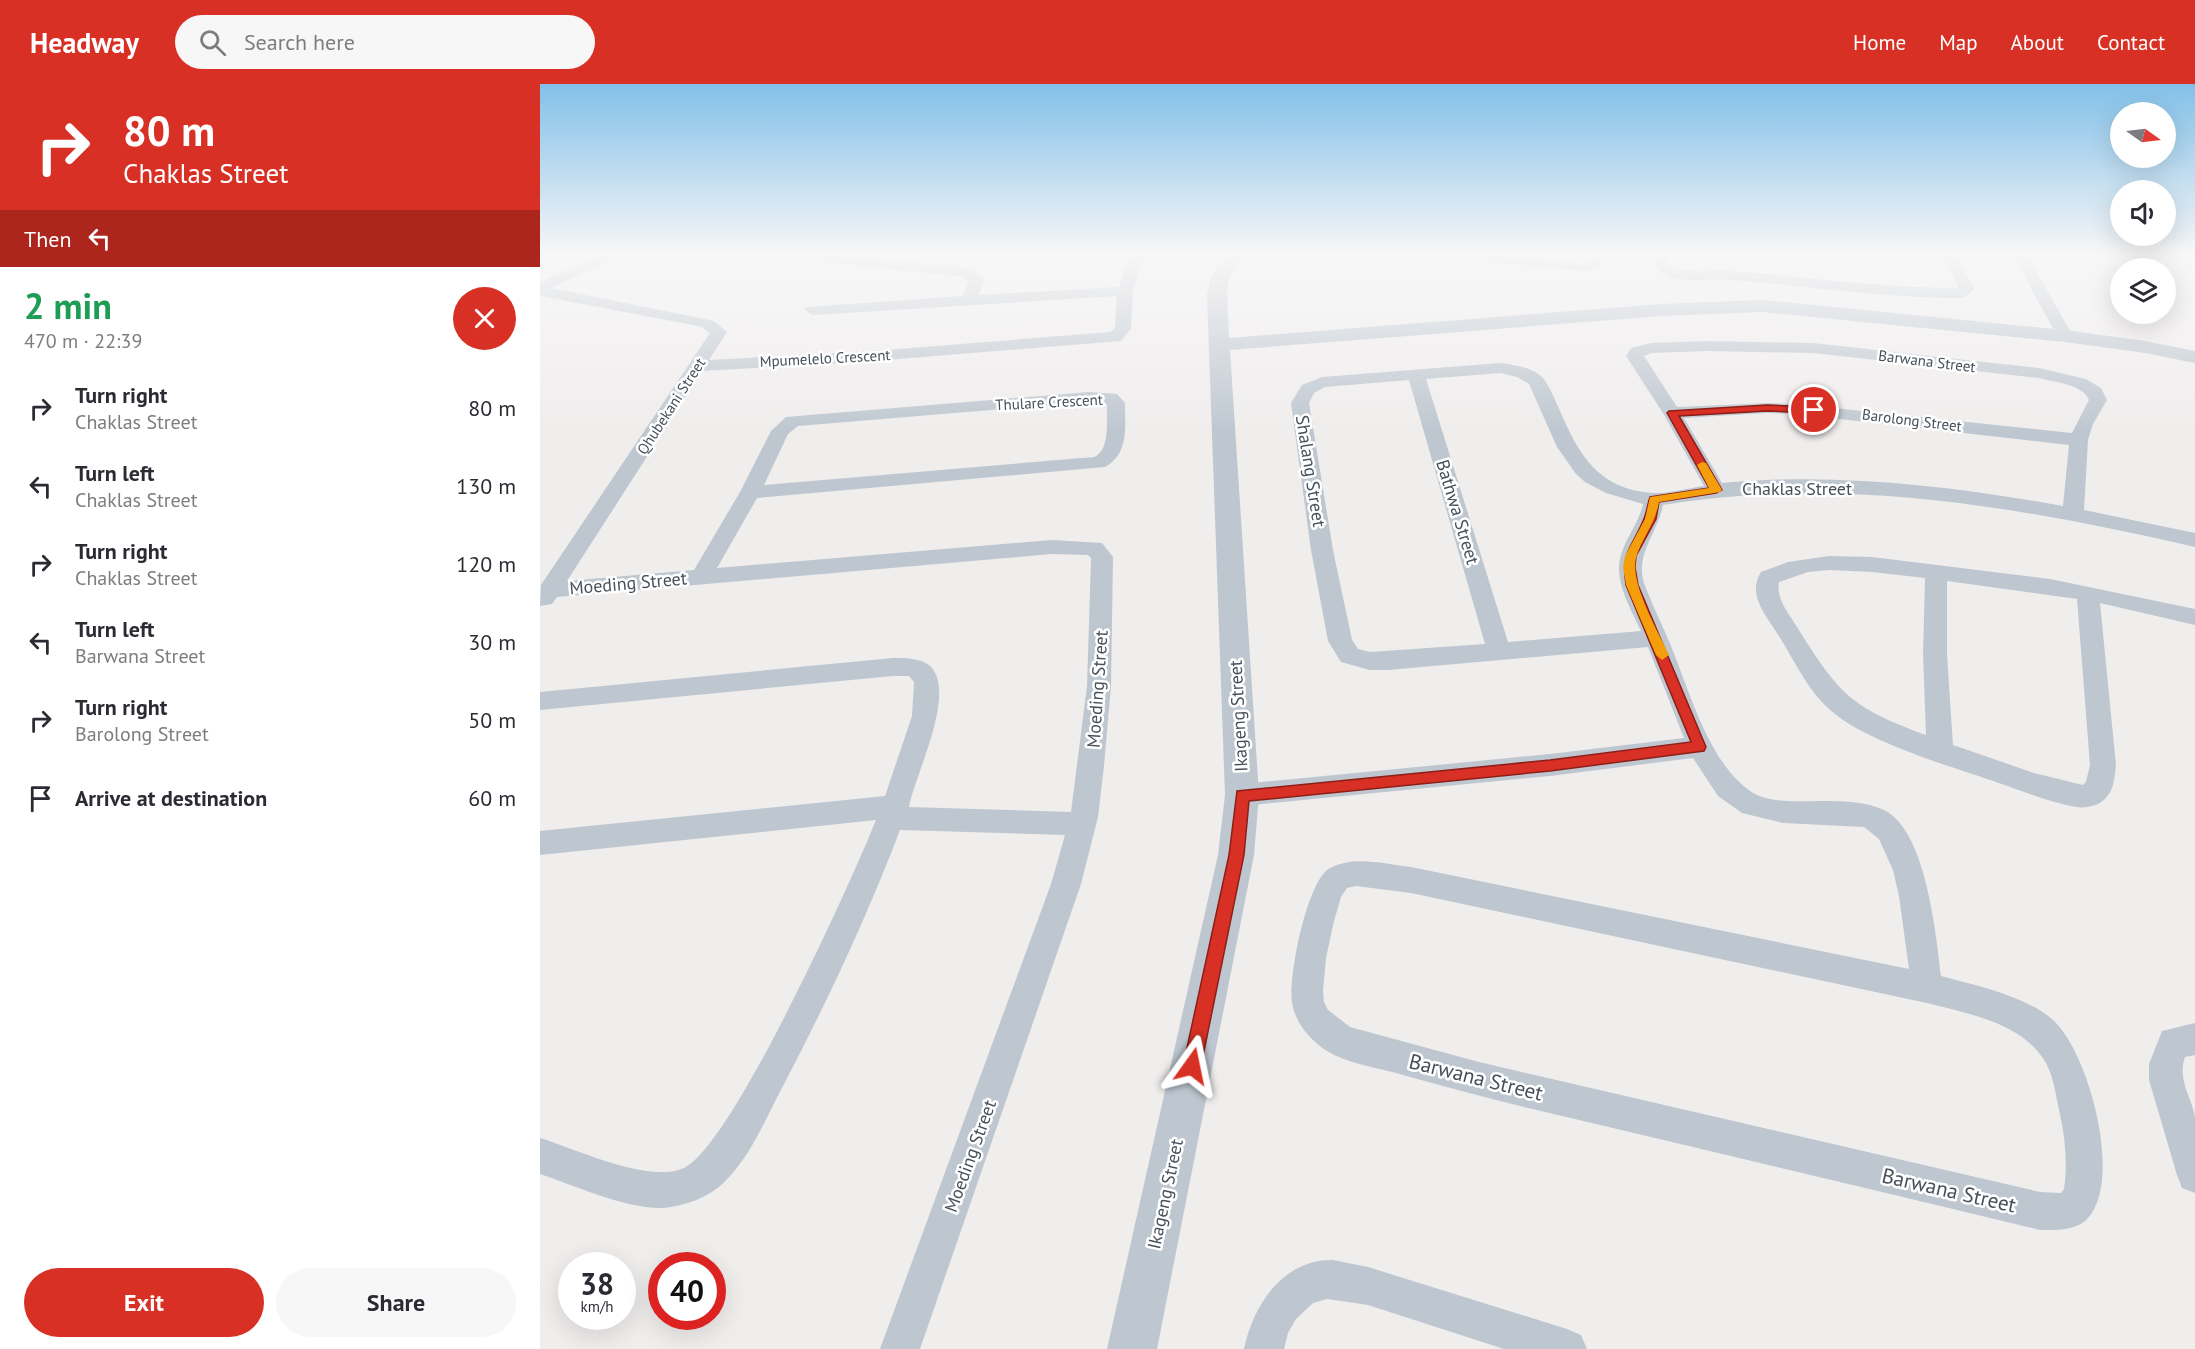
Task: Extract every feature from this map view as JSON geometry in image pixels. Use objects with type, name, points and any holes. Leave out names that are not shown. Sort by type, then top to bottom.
[{"type":"street","name":"Qhubekani Street","points":[[545,597],[718,334],[715,327],[664,314]]},
{"type":"street","name":"Mpumelelo Crescent","points":[[698,366],[1111,338],[1120,334],[1123,329],[1124,314]]},
{"type":"street","name":"Ikageng Street","points":[[1132,1349],[1236,855],[1242,795],[1217,314]]},
{"type":"street","points":[[1218,345],[1304,336],[1485,326],[1627,314]]},
{"type":"street","points":[[1852,314],[2065,336],[2145,347],[2195,357]]},
{"type":"street","points":[[2053,314],[2065,336]]},
{"type":"street","name":"Barwana Street","points":[[1716,490],[1672,413],[1635,356],[1637,352],[1651,348],[1707,346],[1813,348],[2039,373],[2068,379],[2095,392],[2097,400],[2084,424],[2079,440]]},
{"type":"street","name":"Shalang Street","points":[[1654,500],[1632,495],[1605,484],[1583,470],[1573,455],[1542,391],[1530,376],[1500,368],[1322,382],[1309,388],[1302,396],[1300,403],[1322,550],[1340,641],[1350,657],[1370,661],[1656,638]]},
{"type":"street","name":"Bathwa Street","points":[[1416,375],[1500,650]]},
{"type":"street","name":"Thulare Crescent","points":[[701,577],[750,492],[780,432],[798,420],[1101,397],[1111,399],[1116,403],[1113,453],[1106,460],[1098,463],[750,492]]},
{"type":"street","name":"Barolong Street","points":[[1672,413],[1767,408],[1796,409],[2079,440]]},
{"type":"street","points":[[2073,513],[2079,440]]},
{"type":"street","name":"Chaklas Street","points":[[1654,500],[1716,490],[1784,486],[1845,487],[2073,513],[2195,540]]},
{"type":"street","points":[[1654,500],[1650,519],[1631,556],[1629,567],[1632,585],[1656,638],[1699,747],[1720,777],[1740,799],[1750,804],[1777,811],[1854,814],[1877,819],[1885,825],[1896,838],[1912,884],[1927,988]]},
{"type":"street","name":"Moeding Street","points":[[545,597],[701,577],[1052,547],[1081,547],[1097,550],[1103,563],[1100,686],[1082,824],[1062,895],[900,1349]]},
{"type":"street","points":[[2088,593],[2103,765],[2102,780],[2095,793],[2088,796],[2077,796],[1940,751],[1859,719],[1829,694],[1780,619],[1766,588],[1769,577],[1778,572],[1820,565],[1843,564],[2017,582],[2088,593],[2195,617]]},
{"type":"street","points":[[1936,572],[1935,655],[1940,751]]},
{"type":"street","points":[[540,701],[893,667],[916,668],[924,674],[927,684],[925,719],[893,812],[865,880],[757,1100],[728,1150],[707,1174],[693,1182],[655,1190],[540,1156]]},
{"type":"street","points":[[1242,795],[1550,765],[1699,747]]},
{"type":"street","points":[[540,843],[893,812],[1082,824]]},
{"type":"street","name":"Barwana Street","points":[[1356,873],[1411,880],[1927,988],[1989,1006],[2013,1016],[2037,1027],[2052,1042],[2063,1063],[2082,1140],[2086,1174],[2080,1198],[2074,1206],[2064,1211],[2040,1212],[1491,1082],[1344,1042],[1325,1032],[1318,1022],[1309,1003],[1307,989],[1319,915],[1328,891],[1339,877],[1356,873]]},
{"type":"street","points":[[2195,1039],[2174,1043],[2166,1064],[2166,1080],[2195,1175]]},
{"type":"street","points":[[1264,1349],[1276,1315],[1286,1300],[1308,1284],[1323,1280],[1368,1286],[1567,1349]]},
{"type":"slow traffic","points":[[1662,655],[1632,585],[1629,567],[1631,556],[1650,519],[1654,500],[1716,490],[1702,465]]},
{"type":"route","points":[[1192,1066],[1236,855],[1242,795],[1550,765],[1699,747],[1656,638],[1632,585],[1629,567],[1631,556],[1650,519],[1654,500],[1716,490],[1672,413],[1767,408],[1814,410]]}]
